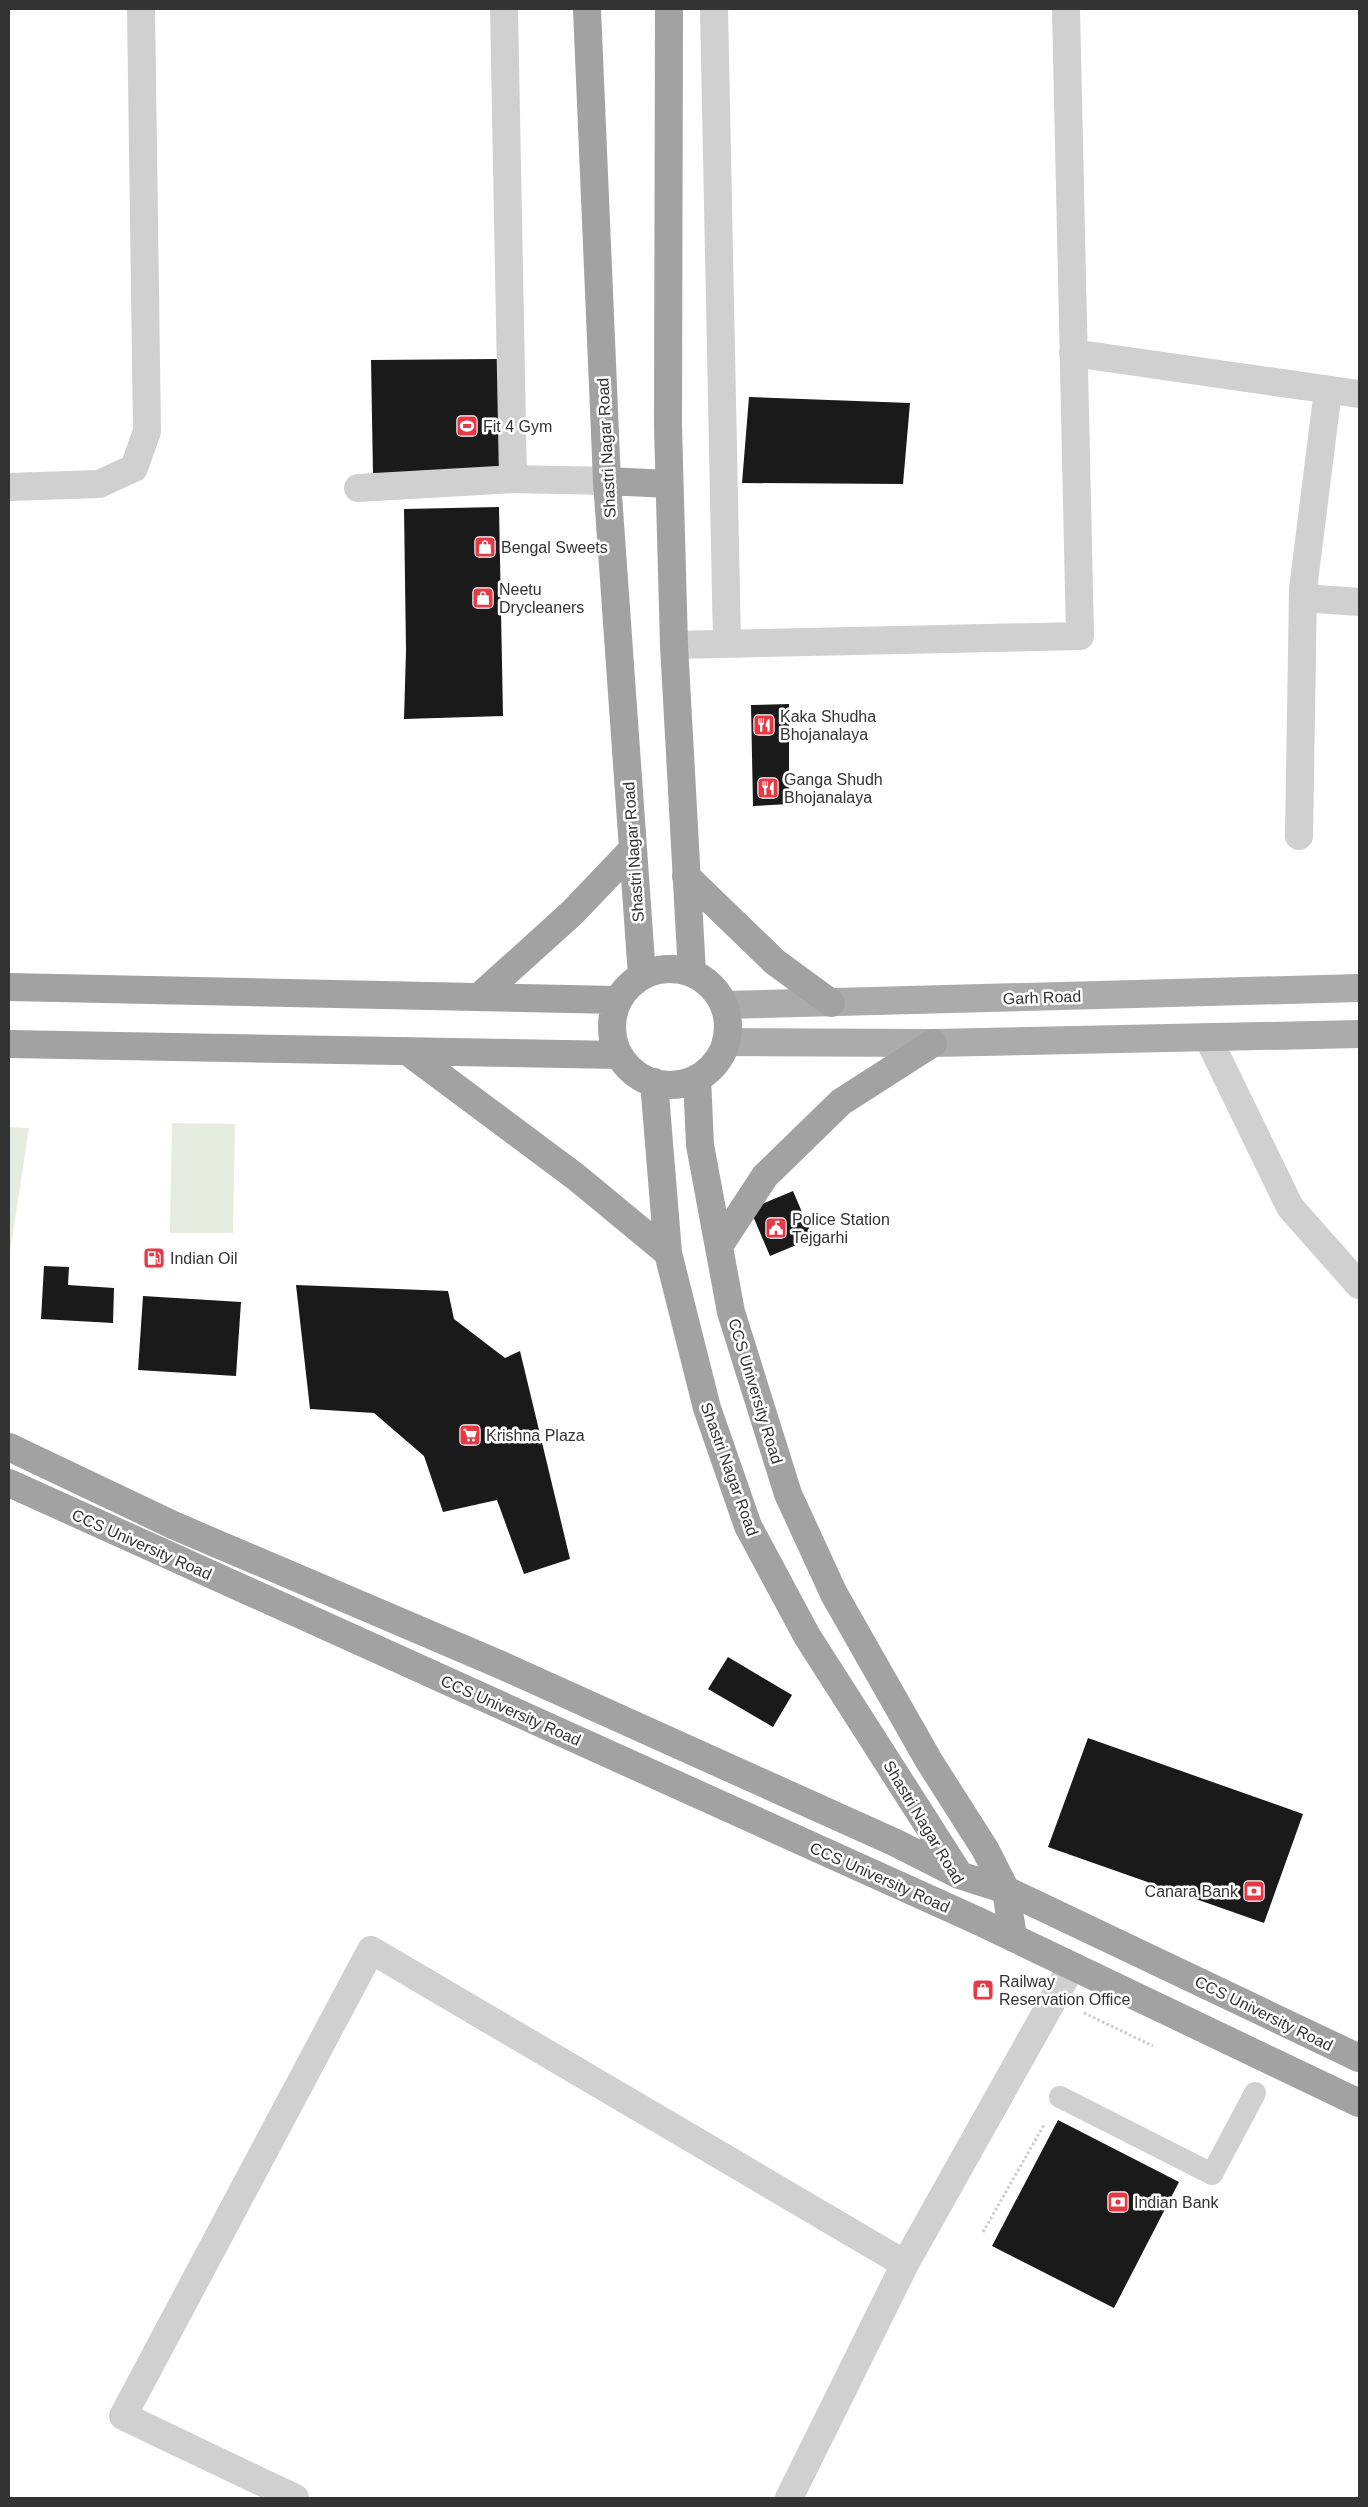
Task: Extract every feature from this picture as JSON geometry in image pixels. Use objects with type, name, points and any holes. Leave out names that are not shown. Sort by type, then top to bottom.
[{"type":"highway","name":"Shastri Nagar Road","points":[[587,9],[607,481],[642,976]]},
{"type":"highway","points":[[669,9],[668,426],[674,645],[692,973]]},
{"type":"highway","points":[[607,481],[670,484]]},
{"type":"highway","points":[[479,997],[573,912],[633,849]]},
{"type":"highway","points":[[686,876],[775,962],[831,1003]]},
{"type":"highway","points":[[666,968],[686,970],[704,978],[718,992],[724,1005],[729,1029],[726,1042],[715,1065],[697,1078],[683,1084],[646,1080],[630,1070],[619,1055],[613,1038],[612,1019],[618,1000],[630,984],[642,976],[666,968]]},
{"type":"highway","points":[[9,987],[618,1000]]},
{"type":"highway","points":[[719,1246],[764,1176],[841,1102],[933,1043]]},
{"type":"highway","points":[[9,1044],[619,1055]]},
{"type":"highway","points":[[407,1051],[576,1177],[668,1253]]},
{"type":"highway","name":"CCS University Road","points":[[697,1078],[700,1145],[731,1312],[788,1494],[834,1594],[929,1761],[985,1849],[1006,1890],[1013,1938]]},
{"type":"highway","name":"Shastri Nagar Road","points":[[654,1082],[668,1253],[707,1408],[748,1526],[807,1636],[959,1874],[976,1920]]},
{"type":"highway","name":"CCS University Road","points":[[9,1447],[173,1525],[510,1668],[896,1843],[959,1874],[1006,1890],[1359,2058]]},
{"type":"highway","name":"CCS University Road","points":[[9,1484],[976,1920],[1359,2103]]},
{"type":"highway","points":[[159,1551],[173,1525]]},
{"type":"main road","name":"Garh Road","points":[[724,1005],[1359,988]]},
{"type":"main road","points":[[726,1042],[933,1043],[1359,1034]]},
{"type":"street","points":[[9,487],[99,484],[134,468],[147,431],[141,9]]},
{"type":"street","points":[[504,9],[513,479]]},
{"type":"street","points":[[714,9],[727,644]]},
{"type":"street","points":[[674,645],[1080,636],[1066,9]]},
{"type":"street","points":[[1073,354],[1359,394]]},
{"type":"street","points":[[1299,836],[1303,598],[1328,390]]},
{"type":"street","points":[[358,488],[513,479],[607,481]]},
{"type":"street","points":[[1303,598],[1359,602]]},
{"type":"street","points":[[1208,1038],[1290,1207],[1359,1285]]},
{"type":"street","points":[[295,2498],[123,2416],[371,1950],[905,2264]]},
{"type":"street","points":[[788,2498],[905,2264],[1072,1966]]},
{"type":"lane","points":[[1060,2097],[1212,2174],[1255,2093]]},
{"type":"path","points":[[982,2232],[1060,2097]]},
{"type":"shaded area","points":[[172,1123],[235,1124],[233,1233],[170,1233]]},
{"type":"shaded area","points":[[9,1127],[29,1128],[9,1259]]},
{"type":"building","points":[[498,359],[500,472],[373,475],[371,360]]},
{"type":"building","points":[[749,397],[910,403],[903,484],[742,483]]},
{"type":"building","points":[[499,507],[503,716],[404,719],[406,651],[404,509]]},
{"type":"building","points":[[789,704],[789,804],[753,806],[751,705]]},
{"type":"building","points":[[793,1191],[813,1238],[770,1256],[750,1209]]},
{"type":"building","points":[[44,1266],[69,1267],[68,1285],[114,1288],[113,1323],[41,1319]]},
{"type":"building","name":"Krishna Plaza","points":[[296,1285],[448,1291],[454,1319],[505,1358],[520,1351],[570,1559],[524,1574],[497,1500],[443,1512],[424,1456],[374,1413],[310,1409]]},
{"type":"building","points":[[143,1296],[241,1302],[236,1376],[138,1370]]},
{"type":"building","points":[[728,1657],[792,1695],[773,1727],[708,1689]]},
{"type":"building","points":[[1088,1738],[1303,1814],[1264,1923],[1048,1847]]},
{"type":"building","points":[[1058,2120],[1179,2182],[1114,2308],[992,2246]]},
{"type":"place","name":"Fit 4 Gym","points":[[467,426]]},
{"type":"place","name":"Bengal Sweets","points":[[485,547]]},
{"type":"place","name":"Neetu Drycleaners","points":[[483,598]]},
{"type":"place","name":"Kaka Shudha Bhojanalaya","points":[[764,725]]},
{"type":"place","name":"Ganga Shudh Bhojanalaya","points":[[768,788]]},
{"type":"place","name":"Police Station Tejgarhi","points":[[776,1228]]},
{"type":"place","name":"Indian Oil","points":[[154,1258]]},
{"type":"place","name":"Krishna Plaza","points":[[470,1435]]},
{"type":"place","name":"Canara Bank","points":[[1254,1891]]},
{"type":"place","name":"Railway Reservation Office","points":[[983,1990]]},
{"type":"place","name":"Indian Bank","points":[[1118,2202]]}]
